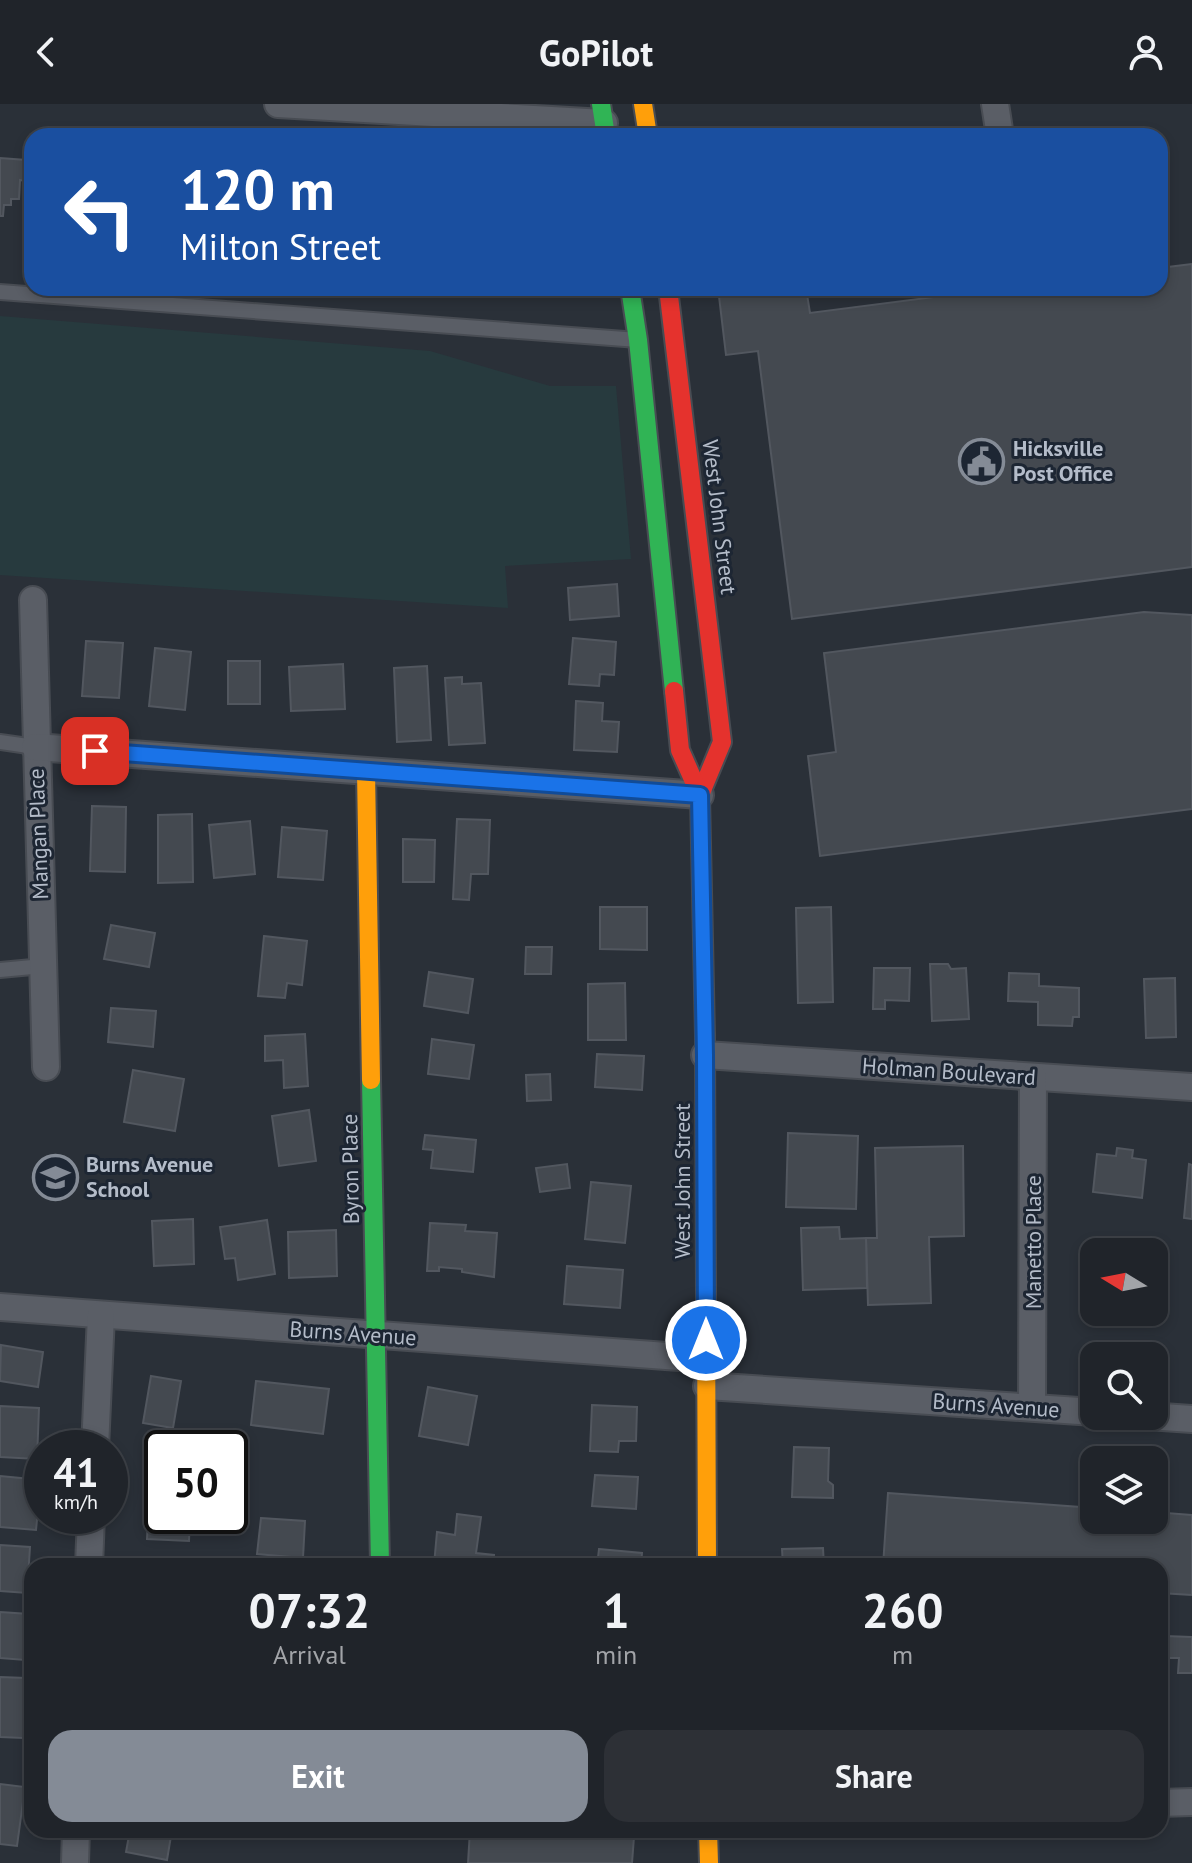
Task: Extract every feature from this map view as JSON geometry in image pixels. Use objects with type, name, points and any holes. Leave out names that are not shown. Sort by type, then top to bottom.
[{"type":"main road","points":[[643,104],[647,128]]},
{"type":"main road","name":"West John Street","points":[[634,296],[656,338],[705,593],[722,742],[700,795]]},
{"type":"main road","name":"West John Street","points":[[666,296],[656,338],[661,570],[680,750],[700,795],[705,1055],[707,1558]]},
{"type":"main road","points":[[661,570],[679,584],[705,593]]},
{"type":"main road","name":"Byron Place","points":[[366,771],[380,1558]]},
{"type":"main road","points":[[708,1838],[709,1863]]},
{"type":"street","points":[[278,104],[604,121]]},
{"type":"street","points":[[995,104],[999,128]]},
{"type":"street","name":"Mangan Place","points":[[33,600],[46,1067]]},
{"type":"street","points":[[35,747],[700,795]]},
{"type":"street","name":"Holman Boulevard","points":[[705,1055],[1192,1087]]},
{"type":"street","name":"Manetto Place","points":[[1032,1407],[1033,1077]]},
{"type":"street","name":"Burns Avenue","points":[[0,1307],[707,1359]]},
{"type":"street","points":[[96,1430],[101,1315]]},
{"type":"street","name":"Burns Avenue","points":[[707,1386],[1080,1411]]},
{"type":"street","points":[[1168,1417],[1192,1419]]},
{"type":"street","points":[[89,1558],[90,1534]]},
{"type":"street","points":[[1168,1803],[1192,1802]]},
{"type":"street","points":[[75,1863],[76,1838]]},
{"type":"lane","points":[[0,292],[24,294]]},
{"type":"lane","points":[[57,296],[656,338]]},
{"type":"lane","points":[[0,742],[35,747]]},
{"type":"lane","points":[[0,970],[43,966]]},
{"type":"green space","points":[[0,316],[430,351],[550,386],[616,386],[631,559],[505,566],[508,608],[0,575]]},
{"type":"building","points":[[0,158],[24,160],[24,181],[20,180],[19,199],[11,199],[11,205],[4,205],[3,216],[0,216]]},
{"type":"building","name":"Hicksville Post Office","points":[[1192,264],[1192,567],[792,619],[758,351],[726,355],[719,296],[807,296],[810,313],[942,296],[1168,296],[1168,267]]},
{"type":"building","points":[[617,584],[619,616],[570,620],[568,588]]},
{"type":"building","points":[[1144,612],[1192,615],[1192,809],[820,856],[808,756],[836,752],[824,653]]},
{"type":"building","points":[[573,638],[616,642],[614,675],[600,674],[599,686],[569,684]]},
{"type":"building","points":[[86,641],[123,643],[119,698],[82,696]]},
{"type":"building","points":[[155,648],[191,652],[185,710],[149,706]]},
{"type":"building","points":[[228,661],[260,661],[260,704],[228,704]]},
{"type":"building","points":[[343,664],[345,709],[291,711],[289,667]]},
{"type":"building","points":[[427,666],[431,740],[397,742],[394,668]]},
{"type":"building","points":[[462,677],[462,684],[481,683],[485,743],[449,745],[445,678]]},
{"type":"building","points":[[576,701],[603,703],[602,721],[619,722],[617,752],[574,750]]},
{"type":"building","points":[[92,806],[126,807],[125,872],[90,871]]},
{"type":"building","points":[[192,814],[193,882],[158,883],[158,815]]},
{"type":"building","points":[[457,819],[490,820],[488,874],[471,874],[469,900],[453,899]]},
{"type":"building","points":[[250,821],[255,874],[214,878],[209,825]]},
{"type":"building","points":[[282,827],[327,831],[323,880],[278,877]]},
{"type":"building","points":[[403,839],[435,840],[434,882],[403,882]]},
{"type":"building","points":[[600,907],[647,907],[647,950],[600,949]]},
{"type":"building","points":[[831,907],[833,1002],[798,1003],[796,908]]},
{"type":"building","points":[[111,925],[155,933],[149,967],[104,959]]},
{"type":"building","points":[[264,936],[307,941],[302,985],[287,983],[285,998],[258,996]]},
{"type":"building","points":[[526,947],[552,947],[551,974],[525,974]]},
{"type":"building","points":[[930,964],[948,964],[951,969],[966,968],[969,1019],[932,1021]]},
{"type":"building","points":[[874,968],[910,968],[909,1001],[885,1000],[885,1009],[873,1009]]},
{"type":"building","points":[[429,972],[473,979],[468,1013],[424,1006]]},
{"type":"building","points":[[1009,973],[1039,974],[1039,986],[1079,988],[1079,1017],[1073,1017],[1072,1026],[1038,1025],[1038,1002],[1008,1001]]},
{"type":"building","points":[[1175,978],[1176,1037],[1146,1038],[1144,979]]},
{"type":"building","points":[[625,983],[626,1040],[588,1040],[588,984]]},
{"type":"building","points":[[111,1008],[156,1011],[153,1047],[108,1042]]},
{"type":"building","points":[[305,1034],[308,1086],[284,1088],[283,1060],[265,1061],[265,1036]]},
{"type":"building","points":[[432,1039],[474,1045],[469,1079],[428,1074]]},
{"type":"building","points":[[597,1054],[644,1056],[642,1090],[595,1087]]},
{"type":"building","points":[[133,1070],[184,1079],[175,1131],[124,1122]]},
{"type":"building","points":[[550,1074],[551,1100],[527,1101],[526,1075]]},
{"type":"building","points":[[309,1110],[316,1161],[279,1166],[272,1116]]},
{"type":"building","points":[[788,1133],[858,1136],[856,1209],[786,1207]]},
{"type":"building","points":[[425,1135],[476,1140],[473,1172],[431,1168],[433,1150],[423,1149]]},
{"type":"building","points":[[963,1146],[964,1236],[929,1237],[931,1303],[868,1305],[866,1238],[877,1238],[875,1148]]},
{"type":"building","points":[[1117,1148],[1133,1150],[1132,1158],[1146,1160],[1142,1198],[1093,1192],[1097,1154],[1116,1156]]},
{"type":"building","points":[[567,1164],[570,1188],[540,1192],[536,1168]]},
{"type":"building","points":[[1189,1164],[1192,1165],[1192,1219],[1184,1218]]},
{"type":"building","points":[[591,1182],[631,1186],[625,1243],[585,1239]]},
{"type":"building","points":[[193,1219],[194,1264],[154,1266],[152,1221]]},
{"type":"building","points":[[267,1220],[275,1274],[238,1280],[235,1258],[225,1259],[220,1227]]},
{"type":"building","points":[[430,1223],[466,1225],[465,1231],[497,1233],[494,1277],[462,1272],[462,1269],[439,1267],[439,1271],[427,1271]]},
{"type":"building","points":[[839,1227],[840,1239],[866,1238],[867,1288],[803,1290],[801,1228]]},
{"type":"building","points":[[336,1230],[337,1276],[289,1278],[288,1232]]},
{"type":"building","points":[[567,1266],[623,1270],[620,1308],[564,1304]]},
{"type":"building","points":[[1,1345],[43,1352],[38,1387],[0,1381]]},
{"type":"building","points":[[151,1376],[181,1381],[173,1428],[143,1423]]},
{"type":"building","points":[[256,1381],[329,1389],[323,1434],[251,1425]]},
{"type":"building","points":[[428,1387],[477,1396],[468,1445],[419,1436]]},
{"type":"building","points":[[592,1405],[637,1407],[636,1441],[619,1441],[618,1452],[590,1451]]},
{"type":"building","points":[[0,1406],[39,1408],[38,1430],[24,1430],[24,1458],[0,1457]]},
{"type":"building","points":[[794,1447],[829,1448],[828,1481],[833,1485],[833,1498],[792,1497]]},
{"type":"building","points":[[595,1475],[638,1477],[636,1509],[592,1506]]},
{"type":"building","points":[[0,1476],[24,1478],[24,1529],[0,1527]]},
{"type":"building","points":[[888,1493],[1080,1507],[1080,1534],[1168,1534],[1168,1513],[1192,1515],[1192,1595],[1168,1594],[1168,1558],[884,1558]]},
{"type":"building","points":[[457,1514],[481,1517],[476,1553],[494,1555],[494,1558],[435,1558],[437,1532],[455,1535]]},
{"type":"building","points":[[261,1518],[305,1521],[303,1558],[257,1554]]},
{"type":"building","points":[[147,1534],[189,1534],[189,1541],[147,1539]]},
{"type":"building","points":[[0,1545],[30,1547],[29,1558],[24,1558],[24,1593],[0,1591]]},
{"type":"building","points":[[823,1548],[824,1558],[783,1558],[782,1549]]},
{"type":"building","points":[[599,1549],[642,1553],[642,1558],[598,1558]]},
{"type":"building","points":[[0,1612],[24,1614],[24,1660],[0,1658]]},
{"type":"building","points":[[1168,1636],[1192,1637],[1192,1673],[1178,1673],[1179,1658],[1168,1658]]},
{"type":"building","points":[[0,1677],[24,1678],[23,1738],[0,1737]]},
{"type":"building","points":[[0,1784],[24,1787],[17,1846],[0,1844]]},
{"type":"building","points":[[129,1838],[171,1838],[167,1860],[126,1852]]},
{"type":"building","points":[[470,1838],[634,1838],[632,1863],[468,1863]]},
{"type":"traffic: fast","points":[[601,104],[605,128]]},
{"type":"traffic: fast","points":[[631,296],[674,691]]},
{"type":"traffic: fast","points":[[371,1080],[380,1558]]},
{"type":"traffic: slow","points":[[643,104],[647,128]]},
{"type":"traffic: slow","points":[[366,771],[371,1080]]},
{"type":"traffic: slow","points":[[705,1036],[707,1558]]},
{"type":"traffic: slow","points":[[708,1838],[709,1863]]},
{"type":"traffic: jam","points":[[669,296],[722,742],[700,795]]},
{"type":"traffic: jam","points":[[674,691],[680,750],[700,795],[705,1036]]},
{"type":"place","name":"Hicksville Post Office","points":[[982,461]]},
{"type":"place","name":"Burns Avenue School","points":[[55,1177]]},
{"type":"route","points":[[95,751],[700,795],[706,1340]]}]
